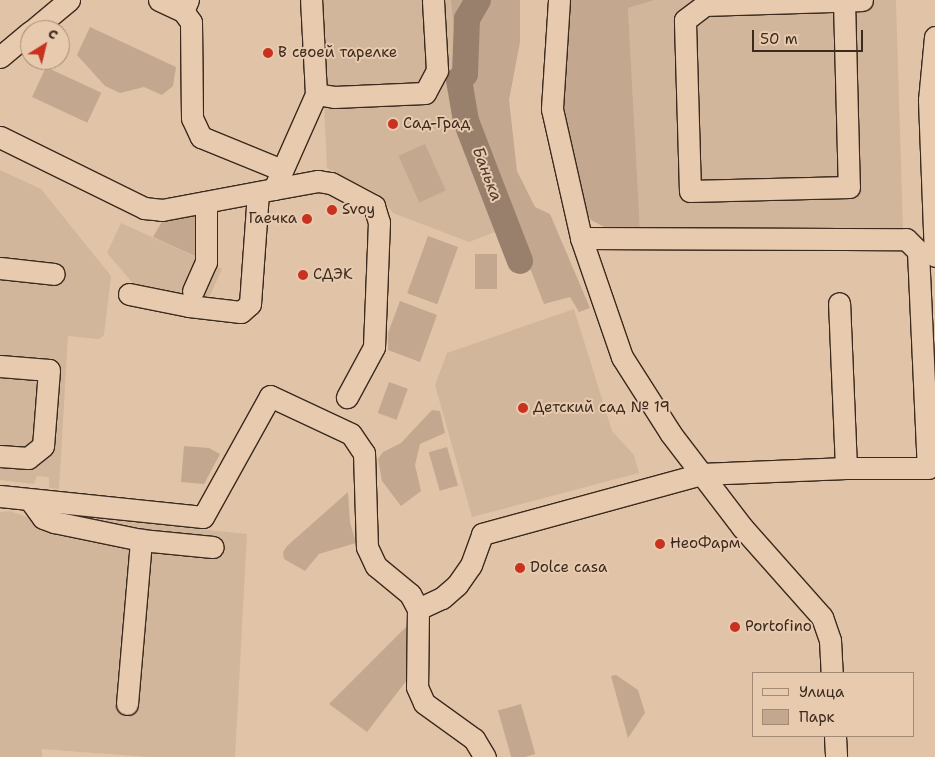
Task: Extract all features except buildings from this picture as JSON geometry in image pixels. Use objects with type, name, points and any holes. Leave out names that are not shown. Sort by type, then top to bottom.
[{"type":"street","points":[[45,20],[69,0]]},
{"type":"street","points":[[159,0],[186,6],[191,22],[192,118],[201,137],[271,184]]},
{"type":"street","points":[[129,294],[189,306],[241,312],[250,304],[271,184],[316,94],[311,0]]},
{"type":"street","points":[[316,94],[334,98],[425,93],[437,70],[433,0]]},
{"type":"street","points":[[558,0],[552,109],[581,238],[622,357],[671,434],[701,474],[742,527],[822,617],[830,640],[832,672]]},
{"type":"street","points":[[853,1],[849,187],[690,191],[685,20],[705,5],[853,1]]},
{"type":"street","points":[[935,38],[929,100],[935,256]]},
{"type":"street","points":[[0,57],[20,40]]},
{"type":"street","points":[[0,137],[144,208],[162,210],[206,202],[271,184],[318,181],[331,183],[374,206],[379,222],[374,347],[346,397]]},
{"type":"street","points":[[193,291],[206,262],[206,202]]},
{"type":"street","points":[[418,609],[442,598],[457,585],[471,565],[482,534],[701,474],[846,468],[928,468],[918,251],[906,239],[581,238]]},
{"type":"street","points":[[0,268],[54,274]]},
{"type":"street","points":[[839,303],[846,468]]},
{"type":"street","points":[[0,366],[49,370],[43,446],[28,458],[0,456]]},
{"type":"street","points":[[0,496],[203,518],[270,396],[351,434],[364,453],[367,547],[376,566],[410,594],[418,609],[417,687],[424,703],[474,739],[485,757]]},
{"type":"street","points":[[30,500],[43,518],[48,520],[141,540],[213,547]]},
{"type":"street","points":[[128,704],[141,540]]},
{"type":"street","points":[[835,737],[836,757]]},
{"type":"shaded area","name":"Сад-Град","points":[[320,0],[451,0],[464,141],[495,232],[469,242],[393,213],[378,194],[327,168],[324,104],[334,92],[325,84]]},
{"type":"shaded area","points":[[655,0],[896,0],[903,231],[640,230],[628,8]]},
{"type":"shaded area","points":[[0,170],[41,189],[111,276],[104,335],[99,339],[68,336],[59,489],[49,488],[49,477],[37,476],[34,484],[0,480]]},
{"type":"shaded area","points":[[121,223],[222,269],[207,302],[137,288],[107,253]]},
{"type":"shaded area","name":"Детский сад № 19","points":[[574,309],[612,431],[634,455],[639,473],[472,517],[435,385],[447,353]]},
{"type":"shaded area","points":[[10,511],[53,526],[54,514],[247,534],[235,757],[148,757],[42,749],[42,757],[0,757],[0,512]]},
{"type":"green space","points":[[451,0],[520,0],[520,42],[509,100],[517,171],[535,207],[550,214],[590,308],[579,312],[570,297],[544,304],[490,166],[464,141]]},
{"type":"green space","points":[[570,0],[655,0],[628,8],[640,230],[608,229],[591,220],[577,197],[561,112]]},
{"type":"green space","points":[[90,27],[176,67],[173,86],[162,95],[144,87],[120,93],[105,86],[77,55]]},
{"type":"green space","points":[[45,70],[52,70],[101,93],[87,123],[32,97]]},
{"type":"green space","points":[[425,144],[446,191],[419,202],[399,156]]},
{"type":"green space","points":[[198,213],[197,257],[153,237],[164,218]]},
{"type":"green space","points":[[428,236],[458,247],[437,304],[407,293]]},
{"type":"green space","points":[[475,254],[497,254],[497,289],[475,289]]},
{"type":"green space","points":[[400,301],[437,315],[420,362],[388,350],[388,333]]},
{"type":"green space","points":[[389,382],[408,389],[397,420],[378,413]]},
{"type":"green space","points":[[432,410],[440,411],[445,433],[420,444],[415,465],[421,491],[401,506],[382,481],[378,459],[383,452],[401,443]]},
{"type":"green space","points":[[184,446],[209,448],[220,454],[204,484],[181,482]]},
{"type":"green space","points":[[447,447],[458,485],[440,491],[429,452]]},
{"type":"green space","points":[[348,492],[350,522],[356,543],[319,554],[305,571],[284,559],[283,552],[287,546]]},
{"type":"green space","points":[[407,626],[407,680],[367,732],[329,704]]},
{"type":"green space","points":[[616,675],[638,690],[645,713],[628,738],[611,676]]},
{"type":"green space","points":[[521,704],[535,754],[525,757],[511,757],[498,711]]},
{"type":"waterway","name":"Банька","points":[[478,0],[467,19],[465,74],[459,80],[466,121],[520,261]]},
{"type":"place","name":"В своей тарелке","points":[[268,53]]},
{"type":"place","name":"Сад-Град","points":[[393,124]]},
{"type":"place","name":"Svoy","points":[[332,210]]},
{"type":"place","name":"Гаечка","points":[[307,219]]},
{"type":"place","name":"СДЭК","points":[[303,275]]},
{"type":"place","name":"Детский сад № 19","points":[[523,408]]},
{"type":"place","name":"НеоФарм","points":[[660,544]]},
{"type":"place","name":"Dolce casa","points":[[520,568]]},
{"type":"place","name":"Portofino","points":[[735,627]]}]
